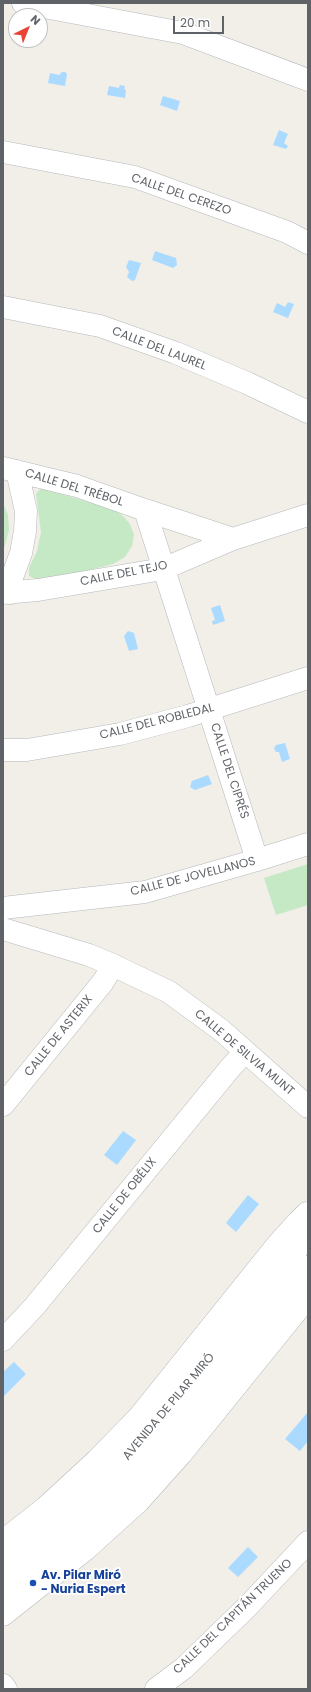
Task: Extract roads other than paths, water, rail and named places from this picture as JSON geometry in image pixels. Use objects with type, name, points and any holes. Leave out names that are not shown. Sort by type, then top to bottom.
[{"type":"street","points":[[23,3],[183,33],[308,80]]},
{"type":"street","name":"CALLE DEL CEREZO","points":[[3,152],[135,177],[287,232],[308,243]]},
{"type":"street","name":"CALLE DEL LAUREL","points":[[3,308],[100,326],[176,353],[308,412]]},
{"type":"street","points":[[7,593],[21,553],[25,531],[26,511],[10,469]]},
{"type":"street","name":"CALLE DEL TRÉBOL","points":[[10,469],[76,486],[233,539]]},
{"type":"street","points":[[145,510],[163,568]]},
{"type":"street","name":"CALLE DEL TEJO","points":[[7,593],[38,590],[163,568],[233,539],[308,515]]},
{"type":"street","name":"CALLE DEL CIPRÉS","points":[[163,568],[257,860]]},
{"type":"street","name":"CALLE DEL ROBLEDAL","points":[[3,750],[27,750],[120,734],[209,710],[308,678]]},
{"type":"street","name":"CALLE DE JOVELLANOS","points":[[3,908],[145,892],[308,844]]},
{"type":"street","points":[[12,931],[20,924],[22,915],[28,906]]},
{"type":"street","name":"CALLE DE SILVIA MUNT","points":[[12,931],[89,955],[169,992],[221,1030],[308,1107]]},
{"type":"street","name":"CALLE DE ASTERIX","points":[[3,1105],[104,982],[113,965]]},
{"type":"street","name":"CALLE DE OBÉLIX","points":[[3,1340],[34,1307],[231,1066],[245,1052]]},
{"type":"street","name":"AVENIDA DE PILAR MIRÓ","points":[[3,1541],[45,1508],[96,1461],[139,1417],[278,1244],[308,1213]]},
{"type":"street","name":"AVENIDA DE PILAR MIRÓ","points":[[3,1566],[58,1521],[111,1474],[153,1430],[294,1256],[308,1224]]},
{"type":"street","name":"AVENIDA DE PILAR MIRÓ","points":[[3,1589],[72,1535],[124,1487],[165,1443],[308,1267]]},
{"type":"street","points":[[3,1615],[85,1550],[139,1501],[181,1454],[308,1297]]},
{"type":"street","name":"CALLE DEL CAPITÁN TRUENO","points":[[156,1689],[184,1668],[308,1542]]},
{"type":"street","points":[[3,1684],[6,1689]]},
{"type":"water","points":[[62,72],[67,74],[65,86],[48,83],[50,73],[59,75]]},
{"type":"water","points":[[120,85],[125,86],[125,98],[107,95],[109,86],[119,88]]},
{"type":"water","points":[[163,96],[180,101],[177,111],[160,105]]},
{"type":"water","points":[[279,130],[288,134],[284,143],[288,146],[286,149],[273,145]]},
{"type":"water","points":[[155,251],[176,258],[177,265],[173,268],[152,260]]},
{"type":"water","points":[[129,260],[141,263],[135,280],[132,281],[127,277],[129,272],[126,267]]},
{"type":"water","points":[[288,302],[294,304],[288,318],[273,312],[277,303],[285,307]]},
{"type":"water","points":[[220,605],[225,621],[213,625],[212,621],[215,620],[211,608]]},
{"type":"water","points":[[128,631],[134,633],[138,649],[129,651],[124,636]]},
{"type":"water","points":[[285,743],[290,759],[282,762],[279,752],[276,752],[274,748],[276,745]]},
{"type":"water","points":[[208,775],[212,784],[195,790],[190,787],[192,781]]},
{"type":"water","points":[[123,1131],[136,1140],[117,1165],[104,1155]]},
{"type":"water","points":[[248,1195],[259,1204],[236,1232],[226,1223]]},
{"type":"water","points":[[14,1362],[26,1374],[3,1397],[3,1372]]},
{"type":"water","points":[[308,1412],[308,1441],[300,1451],[285,1439]]},
{"type":"water","points":[[248,1547],[258,1557],[238,1577],[228,1568]]},
{"type":"place","name":"Av. Pilar Miró - Nuria Espert","points":[[33,1583]]}]
